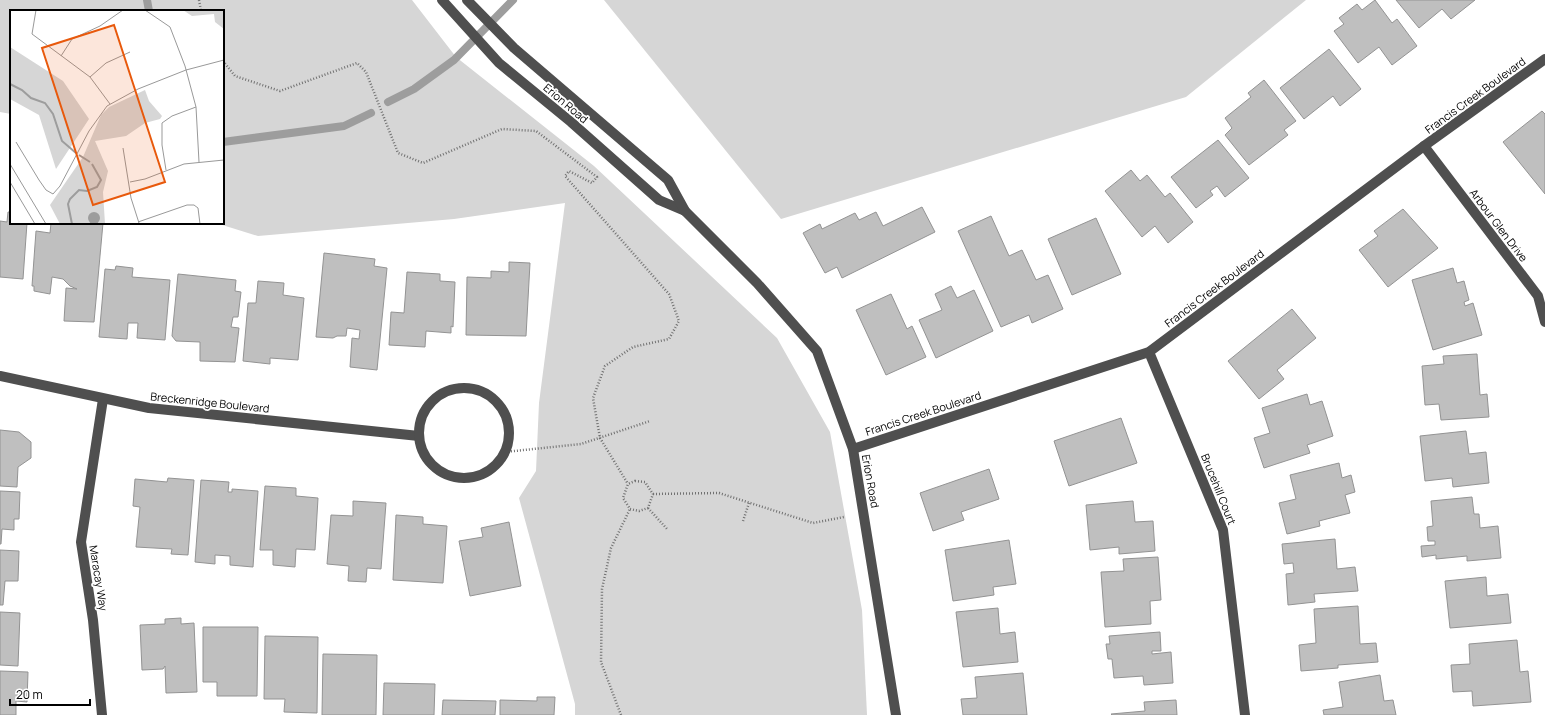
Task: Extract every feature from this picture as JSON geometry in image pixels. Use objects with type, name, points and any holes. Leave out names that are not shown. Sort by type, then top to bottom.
[{"type":"street","name":"Erion Road","points":[[467,0],[514,48],[668,180],[685,211],[758,283],[817,351],[853,449],[865,514],[896,715]]},
{"type":"street","name":"Erion Road","points":[[445,3],[499,62],[571,122],[659,200],[685,211]]},
{"type":"street","name":"Francis Creek Boulevard","points":[[853,449],[1149,352],[1424,146],[1545,60]]},
{"type":"street","name":"Arbour Glen Drive","points":[[1424,146],[1538,296],[1545,322]]},
{"type":"street","name":"Brucehill Court","points":[[1149,352],[1223,530],[1245,715]]},
{"type":"street","name":"Breckenridge Boulevard","points":[[0,376],[149,408],[419,436]]},
{"type":"street","points":[[465,388],[480,390],[493,398],[503,409],[509,430],[509,438],[505,452],[496,465],[484,473],[470,477],[456,477],[442,472],[431,463],[423,450],[419,436],[421,421],[427,408],[437,397],[451,390],[465,388]]},
{"type":"street","name":"Maracay Way","points":[[102,715],[93,620],[81,542],[103,399]]},
{"type":"path","points":[[199,0],[201,10]]},
{"type":"path","points":[[224,62],[234,76],[280,91],[357,63],[366,72],[398,153],[423,163],[502,129],[536,132],[597,177],[592,183],[569,171],[565,176],[670,294],[679,321],[669,339],[633,347],[605,366],[593,398],[600,438],[628,484]]},
{"type":"path","points":[[505,452],[581,444],[650,421]]},
{"type":"path","points":[[648,508],[639,511],[630,509],[623,498],[628,484],[635,481],[645,482],[653,494]]},
{"type":"path","points":[[653,494],[719,493],[813,523],[865,514]]},
{"type":"path","points":[[648,508],[653,494]]},
{"type":"path","points":[[743,521],[749,503]]},
{"type":"path","points":[[648,508],[668,530]]},
{"type":"path","points":[[622,715],[601,662],[602,589],[611,548],[630,509]]},
{"type":"shaded area","points":[[0,0],[412,0],[456,57],[594,166],[777,338],[830,432],[862,610],[867,715],[575,715],[575,704],[519,498],[536,471],[539,403],[565,203],[454,219],[258,236],[219,224],[224,224],[224,10],[10,10],[10,114],[0,112]]},
{"type":"shaded area","points":[[604,0],[1306,0],[1186,97],[781,219]]},
{"type":"building","points":[[1375,0],[1392,23],[1397,19],[1417,46],[1392,65],[1379,47],[1358,63],[1334,31],[1344,24],[1339,18],[1357,4],[1362,10]]},
{"type":"building","points":[[1396,0],[1475,0],[1451,19],[1442,9],[1419,28]]},
{"type":"building","points":[[1329,49],[1361,89],[1340,106],[1333,96],[1304,119],[1280,88]]},
{"type":"building","points":[[1264,80],[1296,121],[1284,130],[1288,135],[1249,165],[1225,135],[1232,128],[1225,118],[1251,97],[1248,93]]},
{"type":"building","points":[[1542,111],[1545,114],[1545,194],[1503,142]]},
{"type":"building","points":[[1218,140],[1249,178],[1225,197],[1217,186],[1210,191],[1213,195],[1196,208],[1171,177]]},
{"type":"building","points":[[1131,170],[1140,181],[1147,175],[1165,197],[1170,193],[1193,222],[1168,243],[1155,226],[1142,237],[1105,191]]},
{"type":"building","points":[[922,207],[935,232],[842,278],[837,267],[825,273],[803,233],[820,224],[822,229],[855,213],[859,220],[876,212],[883,226]]},
{"type":"building","points":[[1403,209],[1438,248],[1388,287],[1359,250],[1378,236],[1374,231]]},
{"type":"building","points":[[8,212],[10,212],[10,224],[27,224],[23,279],[0,277],[0,221],[7,222]]},
{"type":"building","points":[[991,216],[1009,256],[1022,250],[1036,280],[1048,275],[1063,309],[1032,323],[1029,315],[1001,327],[958,231]]},
{"type":"building","points":[[1096,218],[1121,274],[1072,295],[1048,239]]},
{"type":"building","points":[[51,224],[103,224],[94,322],[64,321],[66,288],[77,289],[70,286],[63,279],[52,277],[50,294],[34,291],[34,286],[32,286],[36,231],[50,233]]},
{"type":"building","points":[[324,253],[375,259],[374,266],[387,268],[377,370],[350,367],[352,338],[359,339],[360,330],[347,328],[346,336],[337,336],[333,338],[316,337]]},
{"type":"building","points":[[509,262],[530,263],[526,336],[466,335],[467,277],[491,278],[491,271],[509,272]]},
{"type":"building","points":[[116,266],[133,268],[132,277],[170,280],[165,340],[137,338],[138,323],[128,323],[127,339],[99,337],[105,269],[115,270]]},
{"type":"building","points":[[1453,268],[1457,283],[1464,281],[1469,300],[1464,302],[1465,306],[1473,303],[1482,335],[1433,350],[1412,280]]},
{"type":"building","points":[[407,272],[440,274],[440,281],[455,282],[453,327],[451,326],[451,333],[426,331],[425,347],[389,345],[391,312],[404,313]]},
{"type":"building","points":[[178,274],[236,280],[235,291],[241,292],[238,317],[233,317],[231,327],[239,328],[235,362],[200,361],[200,342],[176,341],[172,336]]},
{"type":"building","points":[[258,281],[284,283],[283,295],[304,298],[298,360],[270,358],[270,364],[243,361],[248,303],[256,303]]},
{"type":"building","points":[[951,286],[957,298],[974,290],[993,331],[936,358],[919,320],[942,310],[935,294]]},
{"type":"building","points":[[891,294],[907,329],[912,326],[926,357],[886,375],[856,310]]},
{"type":"building","points":[[1292,309],[1316,338],[1277,370],[1284,379],[1259,399],[1228,361]]},
{"type":"building","points":[[1477,354],[1480,395],[1487,394],[1489,417],[1441,420],[1439,404],[1425,405],[1422,366],[1444,364],[1443,356]]},
{"type":"building","points":[[1307,394],[1310,405],[1322,401],[1333,436],[1307,445],[1310,453],[1264,468],[1254,438],[1270,433],[1262,408]]},
{"type":"building","points":[[1121,418],[1137,463],[1069,486],[1054,441]]},
{"type":"building","points":[[0,430],[19,432],[31,442],[31,458],[18,467],[17,487],[0,486]]},
{"type":"building","points":[[1466,431],[1469,454],[1486,452],[1489,483],[1453,487],[1452,478],[1425,481],[1420,436]]},
{"type":"building","points":[[1339,463],[1342,478],[1351,475],[1355,492],[1345,495],[1350,513],[1319,521],[1320,526],[1287,534],[1279,503],[1296,499],[1290,475]]},
{"type":"building","points":[[989,469],[999,499],[961,512],[964,520],[933,531],[920,493]]},
{"type":"building","points":[[168,478],[194,480],[188,555],[171,554],[172,549],[136,547],[140,507],[133,506],[135,479],[167,482]]},
{"type":"building","points":[[201,480],[229,482],[228,492],[232,492],[232,489],[258,491],[253,567],[230,565],[230,556],[215,555],[215,564],[195,562]]},
{"type":"building","points":[[265,486],[296,488],[296,496],[318,498],[315,550],[296,549],[295,567],[273,565],[273,550],[260,550]]},
{"type":"building","points":[[0,491],[20,492],[19,519],[14,519],[14,530],[2,529],[1,544],[0,544]]},
{"type":"building","points":[[1472,497],[1474,514],[1479,514],[1480,528],[1498,526],[1501,558],[1467,561],[1467,556],[1436,559],[1436,555],[1422,557],[1421,546],[1435,545],[1435,541],[1428,541],[1427,527],[1433,526],[1431,501]]},
{"type":"building","points":[[353,501],[386,503],[381,569],[367,568],[366,582],[348,581],[349,566],[327,564],[331,515],[353,516]]},
{"type":"building","points":[[1133,501],[1135,522],[1153,521],[1155,551],[1119,554],[1119,547],[1090,550],[1086,505]]},
{"type":"building","points":[[396,515],[423,517],[423,524],[447,526],[443,583],[393,580]]},
{"type":"building","points":[[509,522],[521,586],[470,596],[459,541],[483,537],[481,528]]},
{"type":"building","points":[[1335,539],[1337,569],[1355,567],[1358,591],[1314,594],[1315,602],[1288,605],[1286,574],[1294,573],[1293,563],[1284,564],[1282,544]]},
{"type":"building","points":[[1009,540],[1016,584],[993,587],[994,595],[953,601],[945,550]]},
{"type":"building","points":[[0,550],[19,551],[18,581],[5,581],[3,605],[0,605]]},
{"type":"building","points":[[1158,557],[1161,600],[1150,601],[1151,624],[1105,627],[1101,572],[1124,571],[1123,559]]},
{"type":"building","points":[[1486,577],[1487,596],[1508,594],[1511,623],[1450,628],[1445,581]]},
{"type":"building","points":[[1358,606],[1360,644],[1376,643],[1378,662],[1338,665],[1338,668],[1301,671],[1299,645],[1316,643],[1314,609]]},
{"type":"building","points":[[998,608],[1000,634],[1015,632],[1018,662],[963,667],[956,612]]},
{"type":"building","points":[[0,612],[20,613],[18,666],[0,665]]},
{"type":"building","points":[[181,618],[181,624],[194,623],[197,692],[166,693],[165,666],[163,669],[142,670],[140,625],[165,624],[165,619]]},
{"type":"building","points":[[203,627],[258,627],[257,696],[217,696],[217,682],[203,682]]},
{"type":"building","points":[[1160,632],[1161,651],[1152,651],[1152,654],[1171,652],[1173,683],[1144,685],[1143,676],[1114,678],[1112,659],[1108,659],[1106,644],[1110,644],[1109,636]]},
{"type":"building","points":[[265,636],[318,637],[317,713],[284,712],[285,699],[264,699]]},
{"type":"building","points":[[1517,640],[1520,672],[1528,671],[1531,702],[1473,706],[1472,691],[1453,692],[1451,665],[1470,664],[1469,644]]},
{"type":"building","points":[[323,654],[377,655],[376,715],[322,715]]},
{"type":"building","points":[[0,671],[28,672],[27,702],[16,701],[16,715],[0,715]]},
{"type":"building","points":[[1023,673],[1027,715],[963,715],[961,699],[977,698],[975,677]]},
{"type":"building","points":[[1380,675],[1384,701],[1393,700],[1396,715],[1324,715],[1323,710],[1343,707],[1339,682]]},
{"type":"building","points":[[384,683],[435,684],[434,715],[383,715]]},
{"type":"building","points":[[537,697],[555,697],[554,715],[500,715],[500,700],[537,701]]},
{"type":"building","points":[[443,700],[496,701],[495,715],[442,715]]},
{"type":"building","points":[[1176,700],[1177,715],[1111,714],[1145,711],[1144,702]]},
{"type":"waterway","points":[[147,0],[149,10]]},
{"type":"waterway","points":[[388,102],[414,89],[454,60],[513,0]]},
{"type":"waterway","points":[[224,142],[344,126],[371,113]]}]
